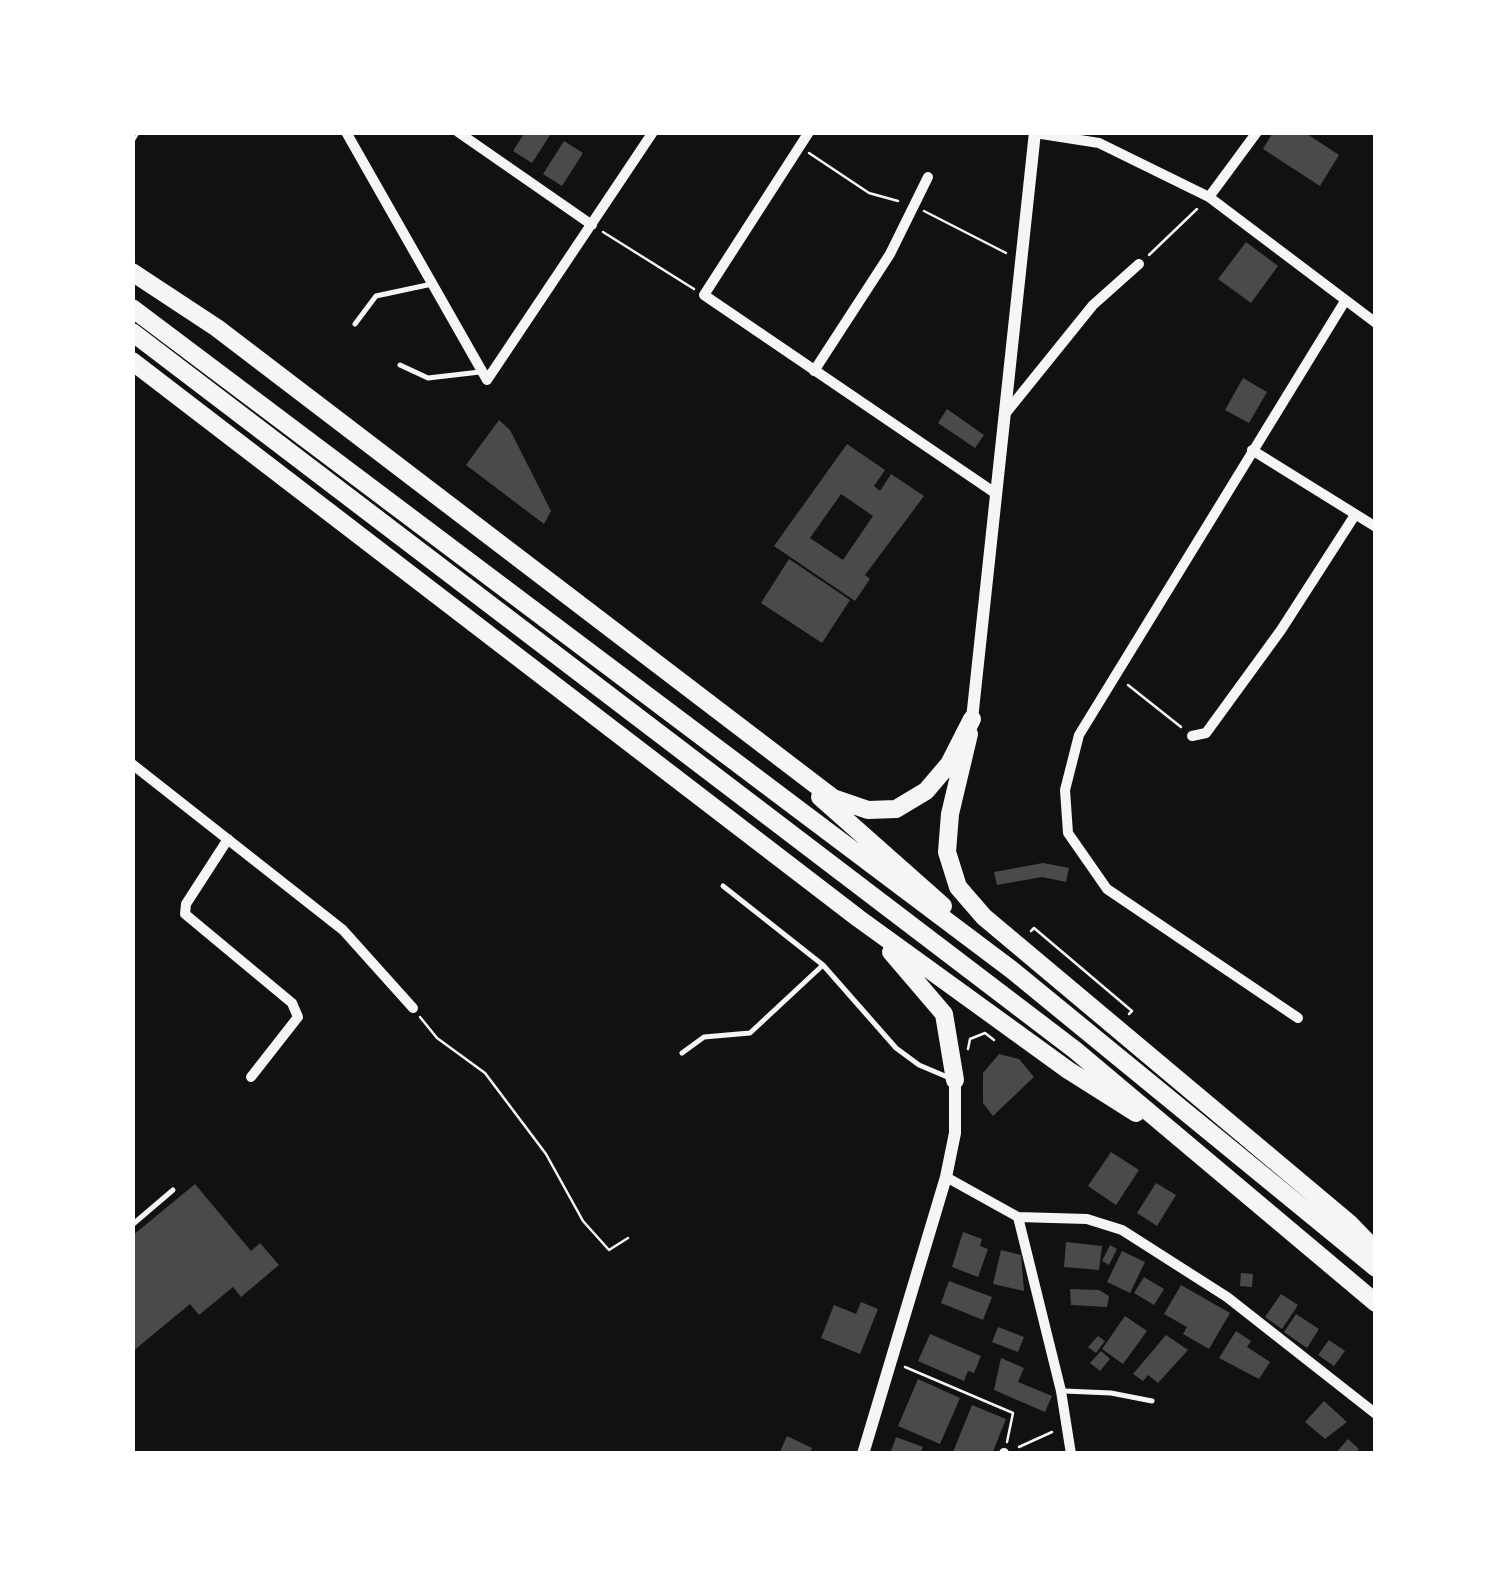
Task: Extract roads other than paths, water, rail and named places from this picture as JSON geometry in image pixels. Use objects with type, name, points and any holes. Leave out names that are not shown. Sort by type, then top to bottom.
[{"type":"highway","points":[[132,272],[216,328],[833,798],[868,810],[896,808],[926,791],[948,764],[972,719]]},
{"type":"highway","points":[[132,308],[1012,970]]},
{"type":"highway","points":[[132,332],[1075,1050],[1376,1303]]},
{"type":"highway","points":[[132,361],[858,918],[1068,1070],[1196,1150]]},
{"type":"highway","points":[[972,719],[950,814],[947,852],[958,887],[984,917],[1350,1224],[1376,1251]]},
{"type":"highway","points":[[759,745],[1012,970],[1376,1268]]},
{"type":"highway","points":[[858,918],[929,992],[944,1014],[961,1073]]},
{"type":"street","points":[[346,132],[485,376],[654,132]]},
{"type":"street","points":[[458,132],[592,225]]},
{"type":"street","points":[[809,132],[704,295],[996,493]]},
{"type":"street","points":[[1209,197],[1257,132]]},
{"type":"street","points":[[972,719],[1035,133],[1100,143],[1209,197],[1376,322]]},
{"type":"street","points":[[814,371],[890,254],[928,177]]},
{"type":"street","points":[[1004,415],[1093,305],[1140,264]]},
{"type":"street","points":[[1298,1018],[1108,889],[1068,833],[1065,790],[1079,735],[1345,301]]},
{"type":"street","points":[[1252,450],[1376,527]]},
{"type":"street","points":[[1192,736],[1206,733],[1281,630],[1355,515]]},
{"type":"street","points":[[132,764],[343,930],[413,1008]]},
{"type":"street","points":[[228,839],[186,904],[185,914],[292,1003],[298,1017],[251,1077]]},
{"type":"street","points":[[863,1454],[946,1177],[961,1073]]},
{"type":"street","points":[[946,1177],[1018,1217],[1088,1218],[1122,1230],[1228,1297],[1376,1414]]},
{"type":"street","points":[[1018,1217],[1061,1391],[1071,1454]]},
{"type":"lane","points":[[355,324],[376,296],[432,284]]},
{"type":"lane","points":[[400,365],[428,378],[485,376]]},
{"type":"lane","points":[[723,886],[823,965],[896,1048],[918,1065],[961,1073]]},
{"type":"lane","points":[[682,1053],[704,1036],[750,1034],[823,965]]},
{"type":"lane","points":[[132,1225],[173,1190]]},
{"type":"lane","points":[[1061,1391],[1111,1393],[1152,1401]]}]
